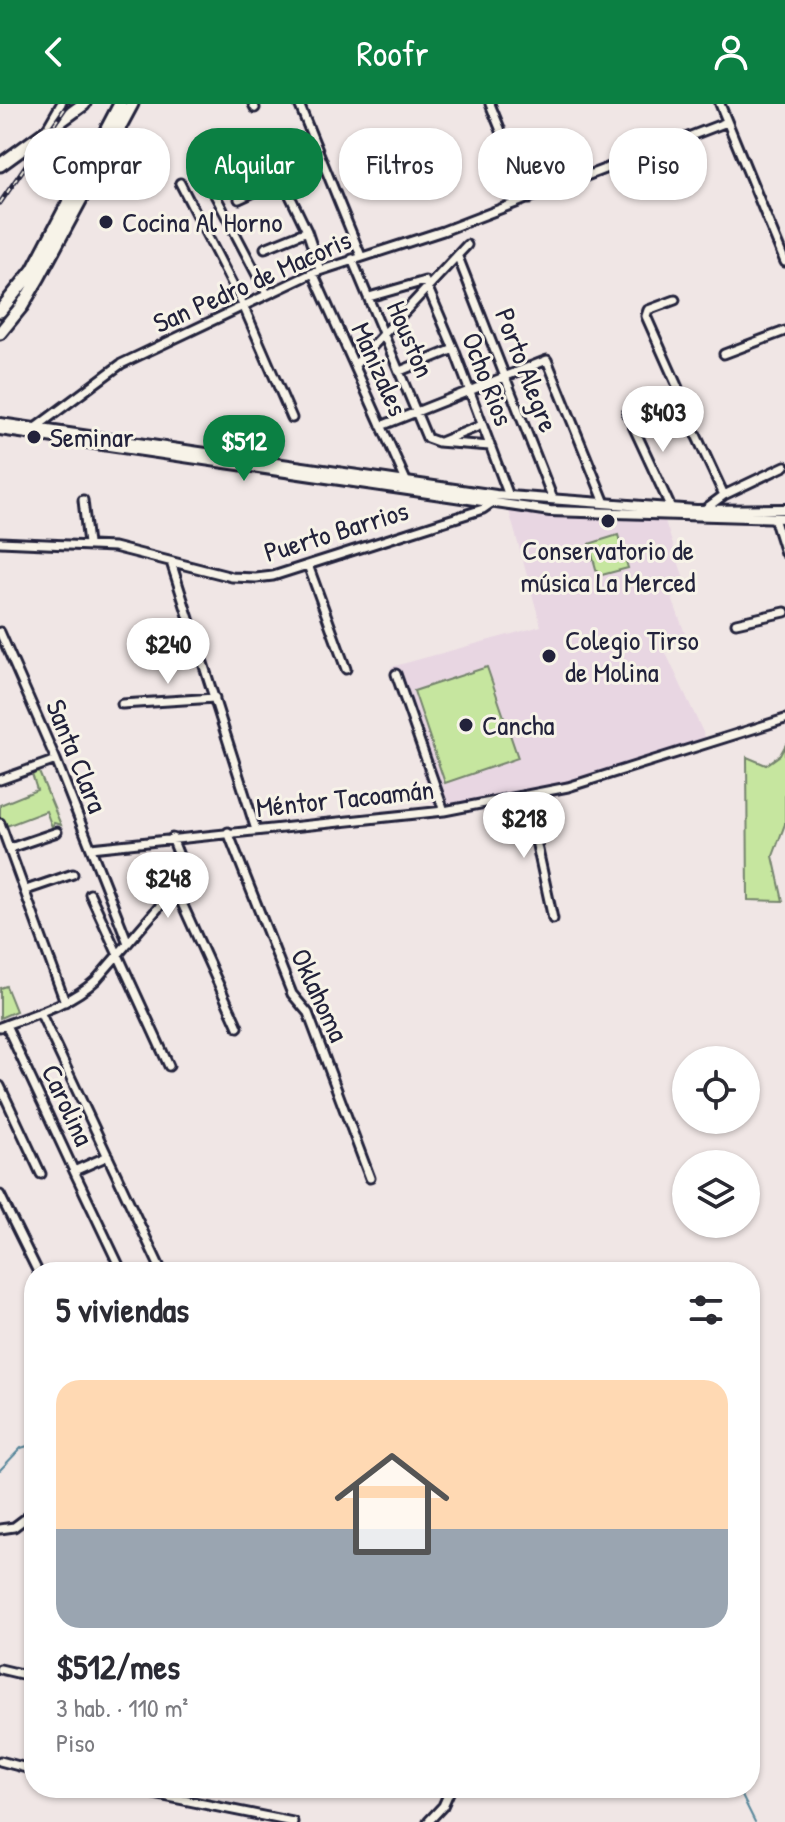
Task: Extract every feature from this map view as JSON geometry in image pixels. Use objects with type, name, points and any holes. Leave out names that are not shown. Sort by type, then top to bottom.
[{"type":"main road","points":[[49,128],[84,104]]},
{"type":"main road","points":[[0,311],[33,270],[120,104]]},
{"type":"main road","points":[[0,333],[22,306],[39,277],[132,104]]},
{"type":"main road","points":[[0,165],[24,147]]},
{"type":"street","points":[[47,128],[61,104]]},
{"type":"street","points":[[299,104],[361,256]]},
{"type":"street","points":[[490,104],[500,128]]},
{"type":"street","points":[[720,104],[785,262]]},
{"type":"street","name":"San Pedro de Macoris","points":[[593,174],[727,122]]},
{"type":"street","points":[[180,183],[243,305],[292,418]]},
{"type":"street","points":[[218,200],[267,294]]},
{"type":"street","name":"Manizales","points":[[293,200],[307,231],[317,272],[407,483]]},
{"type":"street","name":"San Pedro de Macoris","points":[[35,428],[121,364],[243,305],[352,259],[443,231],[526,200]]},
{"type":"street","points":[[265,248],[307,231]]},
{"type":"street","points":[[355,365],[425,284],[458,257],[467,245]]},
{"type":"street","name":"Porto Alegre","points":[[458,257],[553,499]]},
{"type":"street","name":"Houston","points":[[352,259],[427,438],[438,442]]},
{"type":"street","points":[[369,297],[425,284]]},
{"type":"street","name":"Ocho Rios","points":[[425,284],[454,349],[509,496]]},
{"type":"street","points":[[675,300],[648,310],[646,316],[678,388],[683,407],[724,495]]},
{"type":"street","points":[[724,354],[785,331]]},
{"type":"street","points":[[400,371],[454,349]]},
{"type":"street","points":[[381,426],[547,360],[605,503]]},
{"type":"street","points":[[627,413],[671,508]]},
{"type":"street","points":[[0,423],[407,483],[567,513],[785,518]]},
{"type":"street","points":[[438,442],[482,425]]},
{"type":"street","points":[[0,430],[494,499],[509,496],[671,508],[785,509]]},
{"type":"street","points":[[438,442],[490,446]]},
{"type":"street","points":[[705,509],[724,495],[785,466]]},
{"type":"street","name":"Puerto Barrios","points":[[0,542],[114,547],[238,578],[273,576],[483,509],[494,499]]},
{"type":"street","points":[[83,500],[88,544]]},
{"type":"street","points":[[774,518],[785,553]]},
{"type":"street","points":[[171,562],[256,830]]},
{"type":"street","points":[[308,565],[346,669]]},
{"type":"street","points":[[736,623],[785,612]]},
{"type":"street","name":"Santa Clara","points":[[0,635],[56,760],[128,943]]},
{"type":"street","points":[[396,674],[444,811]]},
{"type":"street","points":[[122,704],[215,698]]},
{"type":"street","name":"Méntor Tacoamán","points":[[91,848],[444,811],[568,787],[785,719]]},
{"type":"street","points":[[0,780],[56,760]]},
{"type":"street","points":[[526,795],[553,919]]},
{"type":"street","points":[[0,823],[65,1002]]},
{"type":"street","points":[[10,848],[57,832]]},
{"type":"street","name":"Oklahoma","points":[[228,832],[292,994],[308,1013],[370,1178]]},
{"type":"street","points":[[3,1026],[80,995],[117,956],[186,873],[172,838]]},
{"type":"street","points":[[26,890],[73,874]]},
{"type":"street","points":[[174,890],[238,1027]]},
{"type":"street","points":[[90,894],[169,1066]]},
{"type":"street","points":[[40,1012],[157,1262]]},
{"type":"street","name":"Carolina","points":[[3,1026],[74,1171],[108,1156]]},
{"type":"street","points":[[0,1086],[41,1174]]},
{"type":"street","points":[[74,1171],[117,1262]]},
{"type":"street","points":[[0,1195],[33,1262]]},
{"type":"street","points":[[0,1529],[14,1527],[24,1520]]},
{"type":"street","points":[[0,1669],[24,1675]]},
{"type":"street","points":[[0,1761],[24,1767]]},
{"type":"street","points":[[174,1798],[293,1822]]},
{"type":"street","points":[[428,1822],[447,1798]]},
{"type":"shaded area","name":"Colegio Tirso de Molina","points":[[509,511],[665,521],[688,591],[672,598],[687,639],[663,647],[708,743],[568,787],[435,812],[391,667],[541,626]]},
{"type":"green space","points":[[618,535],[628,568],[598,576],[589,544]]},
{"type":"green space","name":"Cancha","points":[[487,667],[518,758],[445,783],[414,691]]},
{"type":"green space","points":[[785,746],[785,824],[773,856],[783,901],[748,900],[747,757],[766,765],[780,755]]},
{"type":"green space","points":[[39,772],[61,825],[54,823],[52,827],[46,811],[4,827],[0,805],[37,790],[32,774]]},
{"type":"green space","points":[[6,986],[16,1011],[0,1018],[0,988]]},
{"type":"waterway","points":[[0,1470],[24,1447]]},
{"type":"waterway","points":[[743,1798],[755,1822]]},
{"type":"tunnel","points":[[0,320],[31,284]]},
{"type":"railway","points":[[0,203],[68,104]]},
{"type":"place","name":"Cocina Al Horno","points":[[106,222]]},
{"type":"place","name":"Seminar","points":[[34,437]]},
{"type":"place","name":"Conservatorio de música La Merced","points":[[608,521]]},
{"type":"place","name":"Colegio Tirso de Molina","points":[[549,656]]},
{"type":"place","name":"Cancha","points":[[466,725]]}]
